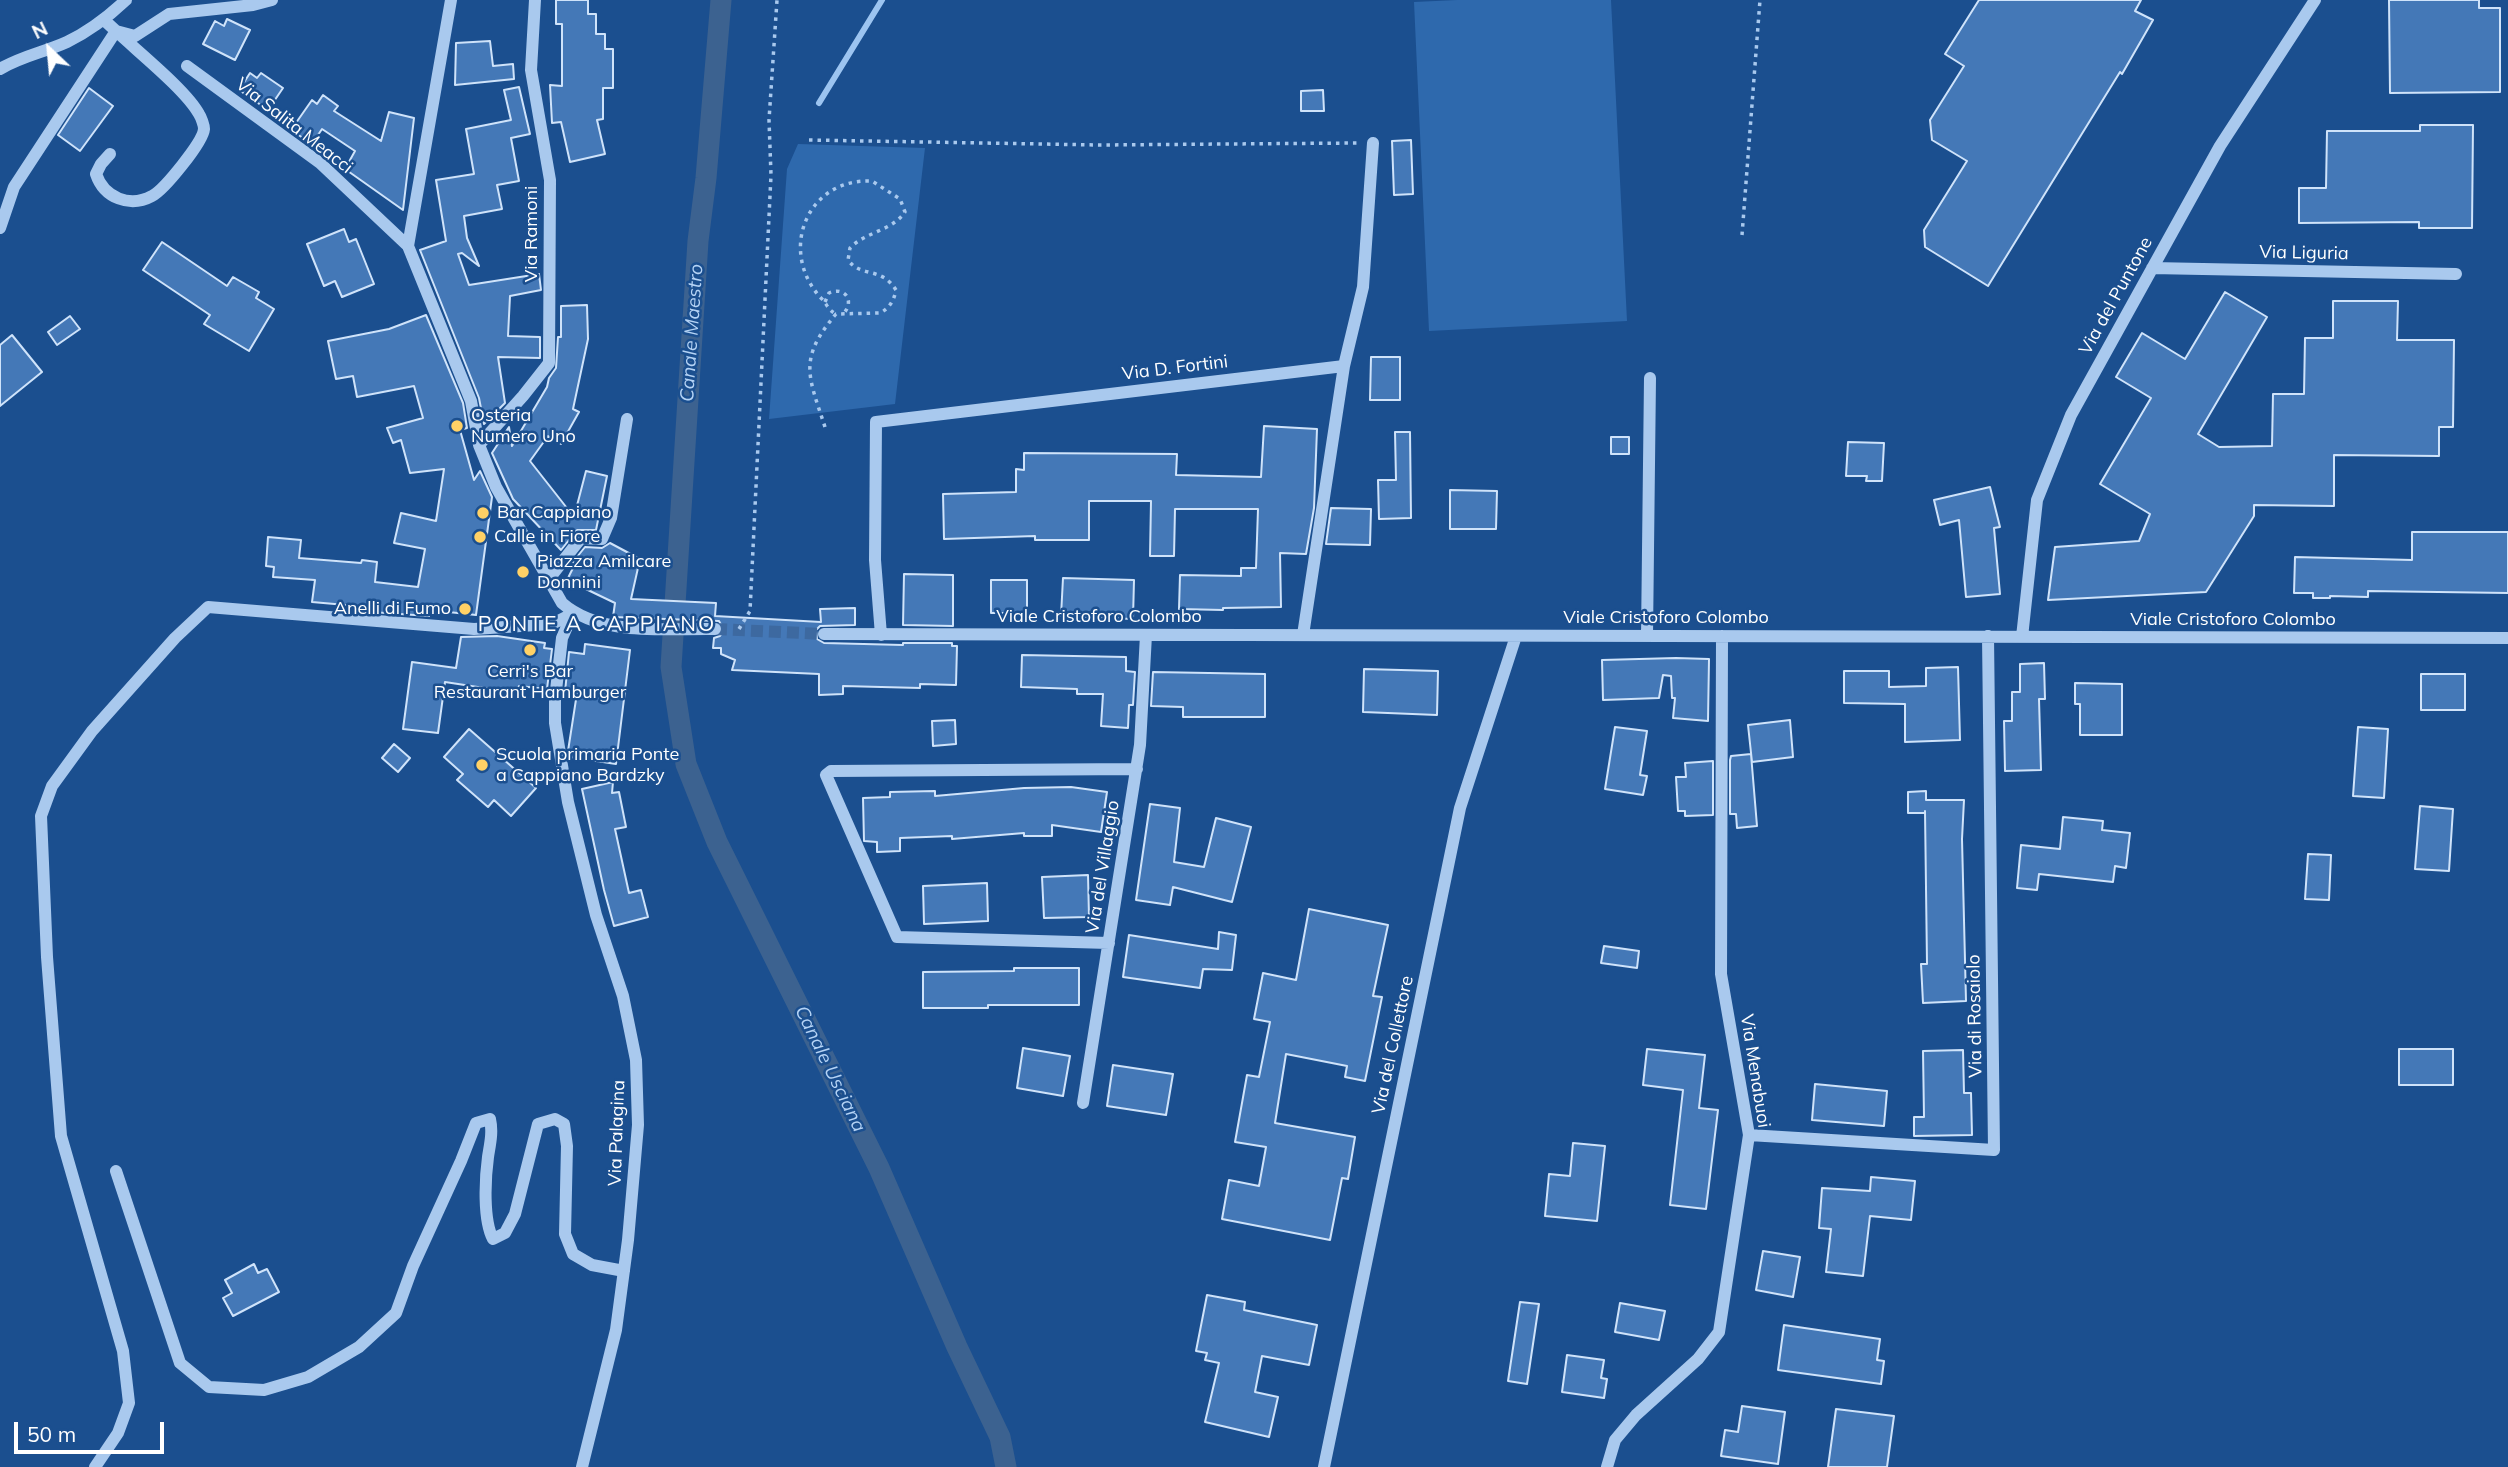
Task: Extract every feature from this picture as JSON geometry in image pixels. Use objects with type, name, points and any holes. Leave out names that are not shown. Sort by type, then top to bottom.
[{"type":"street","points":[[0,69],[20,58],[66,42],[104,20],[126,0]]},
{"type":"street","points":[[116,31],[135,36],[169,14],[253,5],[272,0]]},
{"type":"street","points":[[451,0],[408,246],[471,401],[480,445],[496,487],[562,603],[574,613],[593,621],[629,628],[715,629]]},
{"type":"street","name":"Via Ramoni","points":[[480,445],[549,363],[550,180],[531,70],[535,0]]},
{"type":"street","name":"Via del Puntone","points":[[2022,637],[2037,500],[2071,415],[2220,146],[2315,0]]},
{"type":"street","points":[[104,20],[188,99],[200,115],[204,129],[200,140],[161,190],[151,197],[124,200],[107,194],[99,184],[96,174],[110,154]]},
{"type":"street","points":[[0,228],[14,187],[116,31]]},
{"type":"street","name":"Via Salita Meacci","points":[[187,66],[320,163],[408,246]]},
{"type":"street","points":[[1303,635],[1344,366],[1363,287],[1373,143]]},
{"type":"street","name":"Via Liguria","points":[[2152,268],[2456,274]]},
{"type":"street","name":"Via D. Fortini","points":[[881,635],[875,560],[876,422],[1344,366]]},
{"type":"street","points":[[1647,636],[1650,378]]},
{"type":"street","points":[[548,580],[582,538],[601,539],[611,518],[627,419]]},
{"type":"street","points":[[95,1467],[118,1433],[129,1403],[123,1352],[61,1136],[47,957],[41,816],[52,786],[92,731],[175,638],[208,607],[474,629],[552,624],[574,613]]},
{"type":"street","name":"Via Palagina","points":[[574,613],[562,638],[555,723],[568,802],[596,915],[623,996],[636,1060],[638,1125],[616,1330],[582,1467]]},
{"type":"street","name":"Viale Cristoforo Colombo","points":[[824,634],[2508,638]]},
{"type":"street","name":"Via del Villaggio","points":[[1083,1103],[1137,769],[1146,635]]},
{"type":"street","name":"Via del Collettore","points":[[1324,1467],[1460,808],[1516,636]]},
{"type":"street","name":"Via Menabuoi","points":[[1607,1467],[1615,1440],[1636,1415],[1699,1359],[1719,1332],[1749,1135],[1721,974],[1722,636]]},
{"type":"street","name":"Via di Rosaiolo","points":[[1749,1135],[1994,1150],[1988,636]]},
{"type":"street","points":[[1109,943],[897,937],[826,775],[831,771],[1137,769]]},
{"type":"street","points":[[116,1171],[180,1363],[209,1387],[264,1390],[308,1377],[359,1347],[396,1313],[413,1266],[476,1123],[490,1119],[492,1129],[487,1160],[487,1227],[493,1238],[505,1233],[515,1214],[538,1124],[555,1119],[564,1124],[567,1146],[565,1234],[573,1254],[592,1265],[624,1271]]},
{"type":"street","points":[[573,1467],[591,1435]]},
{"type":"path","points":[[738,629],[750,611],[771,175],[769,120],[777,0]]},
{"type":"path","points":[[1742,235],[1760,0]]},
{"type":"path","points":[[809,140],[1099,145],[1373,143]]},
{"type":"path","points":[[864,181],[879,184],[900,198],[905,212],[900,219],[858,239],[847,254],[852,265],[887,277],[896,290],[894,297],[886,310],[880,313],[836,314],[829,310],[825,302],[806,279],[801,263],[801,234],[806,217],[827,194],[845,185],[864,181]]},
{"type":"path","points":[[825,302],[829,293],[838,290],[843,292],[849,299],[844,313]]},
{"type":"path","points":[[825,427],[810,382],[810,355],[819,334],[836,314]]},
{"type":"shaded area","points":[[1611,0],[1627,321],[1429,331],[1414,2]]},
{"type":"shaded area","points":[[798,144],[925,148],[895,404],[769,419],[787,169]]},
{"type":"building","points":[[556,0],[588,0],[588,14],[596,14],[596,34],[605,34],[605,49],[613,49],[613,88],[603,88],[603,119],[597,120],[605,154],[570,162],[561,122],[552,123],[550,85],[562,86],[562,24],[556,24]]},
{"type":"building","points":[[1979,0],[2141,0],[2135,11],[2153,20],[2122,74],[2120,72],[1988,286],[1925,247],[1924,230],[1967,161],[1932,140],[1930,120],[1964,66],[1945,54]]},
{"type":"building","points":[[2389,0],[2479,0],[2479,8],[2500,8],[2500,92],[2390,93]]},
{"type":"building","points":[[227,19],[250,30],[235,60],[203,44],[215,21],[224,26]]},
{"type":"building","points":[[490,41],[493,66],[513,64],[514,79],[455,85],[456,43]]},
{"type":"building","points":[[250,73],[257,78],[261,73],[283,88],[268,110],[239,90]]},
{"type":"building","points":[[519,87],[530,134],[511,138],[519,181],[497,185],[502,209],[464,216],[467,238],[479,266],[462,253],[458,254],[469,285],[539,274],[541,290],[510,296],[508,336],[540,337],[540,358],[498,357],[505,403],[484,424],[479,398],[420,250],[446,241],[436,180],[474,174],[466,129],[511,120],[504,90]]},
{"type":"building","points":[[89,88],[113,106],[80,151],[58,135]]},
{"type":"building","points":[[1323,90],[1324,111],[1301,111],[1301,91]]},
{"type":"building","points":[[323,95],[338,106],[334,111],[381,141],[389,112],[414,118],[403,210],[345,169],[355,151],[322,129],[312,144],[291,130],[312,100],[317,104]]},
{"type":"building","points":[[2420,125],[2473,125],[2472,228],[2419,228],[2419,222],[2299,223],[2299,188],[2326,188],[2327,131],[2420,131]]},
{"type":"building","points":[[1411,140],[1413,194],[1394,195],[1392,141]]},
{"type":"building","points":[[344,229],[349,242],[356,239],[374,284],[342,297],[335,281],[324,286],[307,244]]},
{"type":"building","points":[[162,242],[227,286],[233,277],[259,292],[256,298],[274,309],[249,351],[204,324],[210,315],[143,270]]},
{"type":"building","points":[[2225,292],[2267,317],[2198,434],[2219,447],[2272,446],[2273,394],[2304,394],[2305,338],[2333,338],[2333,301],[2398,301],[2397,340],[2454,340],[2453,427],[2439,427],[2439,456],[2334,455],[2334,506],[2254,505],[2254,516],[2206,592],[2048,600],[2055,547],[2139,541],[2150,514],[2100,484],[2151,398],[2116,377],[2142,333],[2185,359]]},
{"type":"building","points":[[587,305],[588,339],[573,409],[579,412],[561,444],[548,436],[530,461],[574,517],[586,471],[607,476],[596,530],[577,530],[561,550],[513,499],[492,453],[509,427],[512,446],[556,368],[558,337],[561,337],[561,306]]},
{"type":"building","points":[[426,315],[463,403],[467,428],[460,430],[474,480],[480,471],[492,497],[476,615],[430,610],[429,616],[357,611],[357,606],[312,602],[315,580],[273,577],[274,567],[266,566],[268,537],[301,540],[299,558],[377,562],[375,582],[418,587],[425,549],[394,543],[401,513],[436,521],[444,469],[410,473],[401,440],[393,443],[387,428],[423,418],[414,386],[357,397],[353,376],[336,379],[328,341],[389,329]]},
{"type":"building","points":[[70,316],[80,329],[57,345],[48,332]]},
{"type":"building","points":[[12,335],[42,372],[0,406],[0,345]]},
{"type":"building","points":[[1371,357],[1400,357],[1400,400],[1370,400]]},
{"type":"building","points":[[1264,426],[1317,429],[1314,508],[1306,554],[1280,553],[1281,607],[1179,609],[1180,575],[1241,576],[1241,568],[1256,568],[1258,509],[1175,509],[1174,556],[1150,556],[1151,501],[1089,501],[1089,540],[1035,540],[1035,536],[944,539],[943,494],[1016,492],[1016,469],[1024,470],[1024,453],[1177,454],[1176,475],[1261,477]]},
{"type":"building","points":[[1395,432],[1410,432],[1411,518],[1379,519],[1378,480],[1396,480]]},
{"type":"building","points":[[1611,437],[1629,437],[1629,454],[1611,454]]},
{"type":"building","points":[[1848,442],[1884,443],[1882,481],[1866,481],[1867,476],[1846,476]]},
{"type":"building","points":[[1990,487],[2000,527],[1994,528],[2000,594],[1966,597],[1959,520],[1940,525],[1934,500]]},
{"type":"building","points":[[1450,490],[1497,491],[1496,529],[1450,529]]},
{"type":"building","points":[[1331,508],[1371,509],[1370,545],[1326,544]]},
{"type":"building","points":[[2412,532],[2508,532],[2508,593],[2368,591],[2368,597],[2313,598],[2313,593],[2294,593],[2295,557],[2412,560]]},
{"type":"building","points":[[610,543],[640,559],[631,599],[716,603],[715,616],[821,622],[820,609],[855,608],[855,625],[820,626],[816,630],[817,639],[824,643],[952,643],[952,646],[957,646],[956,685],[920,684],[920,688],[843,686],[843,694],[819,695],[819,674],[732,670],[735,660],[721,654],[721,648],[713,648],[714,638],[720,636],[724,630],[719,621],[613,617],[615,603],[567,580],[575,564],[573,562],[585,547],[602,548]]},
{"type":"building","points":[[904,574],[953,575],[953,626],[903,625]]},
{"type":"building","points":[[1063,578],[1134,580],[1133,619],[1061,616]]},
{"type":"building","points":[[991,580],[1027,580],[1027,613],[991,613]]},
{"type":"building","points":[[497,636],[545,643],[544,648],[552,649],[547,689],[519,686],[517,693],[445,682],[438,733],[403,729],[412,662],[456,668],[461,637]]},
{"type":"building","points":[[585,644],[630,650],[616,764],[570,757],[568,751],[577,693],[565,692],[569,652],[584,654]]},
{"type":"building","points":[[1022,655],[1126,657],[1126,671],[1135,672],[1133,705],[1129,705],[1128,728],[1101,726],[1103,694],[1077,694],[1077,689],[1021,687]]},
{"type":"building","points":[[1709,659],[1708,721],[1673,718],[1675,698],[1672,698],[1671,676],[1663,675],[1659,698],[1603,700],[1602,660]]},
{"type":"building","points":[[2044,663],[2045,699],[2039,699],[2041,770],[2005,771],[2004,721],[2012,721],[2012,692],[2020,692],[2020,664]]},
{"type":"building","points":[[1958,667],[1960,740],[1905,742],[1905,704],[1844,703],[1844,671],[1889,671],[1889,687],[1926,686],[1926,668]]},
{"type":"building","points":[[1364,669],[1438,671],[1437,715],[1363,712]]},
{"type":"building","points":[[1153,672],[1265,674],[1265,717],[1183,717],[1183,707],[1151,706]]},
{"type":"building","points":[[2421,674],[2465,674],[2465,710],[2421,710]]},
{"type":"building","points":[[2075,683],[2122,684],[2122,735],[2080,735],[2080,704],[2075,704]]},
{"type":"building","points":[[955,720],[956,744],[933,746],[932,721]]},
{"type":"building","points":[[1790,720],[1793,757],[1752,762],[1748,725]]},
{"type":"building","points":[[1615,727],[1647,731],[1640,775],[1647,776],[1643,795],[1605,789]]},
{"type":"building","points":[[2358,727],[2388,729],[2384,798],[2353,796]]},
{"type":"building","name":"Scuola primaria Ponte a Cappiano Bardzky","points":[[469,729],[536,788],[511,816],[494,800],[488,807],[457,780],[463,774],[444,757]]},
{"type":"building","points":[[394,744],[410,758],[398,772],[382,758]]},
{"type":"building","points":[[1751,754],[1757,826],[1737,828],[1736,814],[1730,814],[1730,760],[1731,756]]},
{"type":"building","points":[[1713,761],[1713,815],[1685,816],[1685,811],[1678,811],[1676,777],[1686,777],[1685,763]]},
{"type":"building","points":[[613,782],[612,793],[619,792],[626,827],[615,829],[629,893],[641,890],[648,917],[614,926],[582,789]]},
{"type":"building","points":[[1071,787],[1107,792],[1101,832],[1052,825],[1052,836],[1024,836],[1024,833],[952,839],[952,836],[900,838],[900,851],[877,852],[877,842],[864,841],[863,798],[890,797],[890,792],[935,791],[935,796],[1024,788]]},
{"type":"building","points":[[1926,791],[1926,800],[1964,800],[1962,839],[1966,1001],[1923,1003],[1921,964],[1927,964],[1925,811],[1908,813],[1908,792]]},
{"type":"building","points":[[1150,804],[1180,808],[1174,862],[1204,867],[1216,818],[1251,827],[1232,902],[1173,887],[1170,905],[1136,900]]},
{"type":"building","points":[[2420,806],[2453,809],[2449,871],[2415,869]]},
{"type":"building","points":[[2063,817],[2103,821],[2102,830],[2130,833],[2126,868],[2115,866],[2113,882],[2039,874],[2037,890],[2017,888],[2021,845],[2060,849]]},
{"type":"building","points":[[2308,854],[2331,855],[2329,900],[2305,899]]},
{"type":"building","points":[[1088,875],[1089,917],[1044,918],[1042,877]]},
{"type":"building","points":[[987,883],[988,921],[924,924],[923,886]]},
{"type":"building","points":[[1309,909],[1388,925],[1373,996],[1382,997],[1365,1081],[1345,1077],[1347,1066],[1286,1054],[1275,1123],[1355,1137],[1348,1179],[1342,1178],[1330,1240],[1222,1219],[1229,1180],[1259,1186],[1266,1147],[1235,1142],[1247,1075],[1259,1077],[1270,1022],[1254,1019],[1263,973],[1296,980]]},
{"type":"building","points":[[1219,932],[1236,935],[1232,970],[1203,969],[1200,988],[1123,977],[1129,935],[1218,949]]},
{"type":"building","points":[[1604,946],[1639,951],[1637,968],[1601,963]]},
{"type":"building","points":[[1014,968],[1079,968],[1079,1005],[923,1008],[923,972],[1014,971]]},
{"type":"building","points":[[1023,1048],[1070,1056],[1063,1096],[1017,1088]]},
{"type":"building","points":[[1647,1049],[1705,1055],[1699,1108],[1718,1110],[1706,1209],[1670,1205],[1683,1090],[1643,1085]]},
{"type":"building","points":[[2399,1049],[2453,1049],[2453,1085],[2399,1085]]},
{"type":"building","points":[[1963,1050],[1964,1093],[1971,1093],[1972,1135],[1914,1136],[1914,1117],[1924,1117],[1923,1051]]},
{"type":"building","points":[[1113,1065],[1173,1074],[1166,1115],[1107,1106]]},
{"type":"building","points":[[1815,1084],[1887,1091],[1884,1126],[1812,1120]]},
{"type":"building","points":[[1573,1143],[1605,1146],[1597,1221],[1545,1216],[1549,1174],[1570,1176]]},
{"type":"building","points":[[1871,1177],[1915,1181],[1911,1220],[1870,1216],[1863,1276],[1826,1272],[1831,1229],[1819,1228],[1822,1188],[1870,1191]]},
{"type":"building","points":[[1763,1251],[1800,1257],[1793,1297],[1756,1290]]},
{"type":"building","points":[[254,1264],[258,1273],[267,1269],[279,1292],[233,1316],[223,1298],[232,1293],[225,1280]]},
{"type":"building","points":[[1207,1295],[1245,1302],[1244,1310],[1317,1325],[1309,1365],[1262,1356],[1255,1392],[1278,1397],[1269,1437],[1205,1422],[1219,1363],[1205,1360],[1207,1353],[1196,1351]]},
{"type":"building","points":[[1520,1302],[1539,1304],[1527,1384],[1508,1381]]},
{"type":"building","points":[[1620,1303],[1665,1311],[1659,1340],[1615,1332]]},
{"type":"building","points":[[1784,1325],[1880,1339],[1877,1360],[1884,1361],[1881,1384],[1778,1370]]},
{"type":"building","points":[[1567,1355],[1604,1360],[1601,1378],[1607,1379],[1604,1398],[1562,1392]]},
{"type":"building","points":[[1742,1406],[1785,1412],[1778,1464],[1721,1456],[1725,1430],[1738,1432]]},
{"type":"building","points":[[1836,1409],[1894,1416],[1887,1467],[1828,1467]]},
{"type":"waterway","name":"Canale Usciana","points":[[721,0],[698,241],[671,667],[686,764],[717,842],[879,1168],[957,1347],[1000,1437],[1006,1467]]},
{"type":"waterway","points":[[819,103],[882,0]]},
{"type":"tunnel","points":[[715,629],[824,634]]},
{"type":"place","name":"Osteria Numero Uno","points":[[457,426]]},
{"type":"place","name":"Bar Cappiano","points":[[483,513]]},
{"type":"place","name":"Calle in Fiore","points":[[480,537]]},
{"type":"place","name":"Piazza Amilcare Donnini","points":[[523,572]]},
{"type":"place","name":"Anelli di Fumo","points":[[465,609]]},
{"type":"place","name":"Cerri's Bar Restaurant Hamburger","points":[[530,650]]},
{"type":"place","name":"Scuola primaria Ponte a Cappiano Bardzky","points":[[482,765]]},
{"type":"district","name":"PONTE A CAPPIANO","points":[[597,625]]},
{"type":"water label","name":"Canale Maestro","points":[[692,333]]}]
